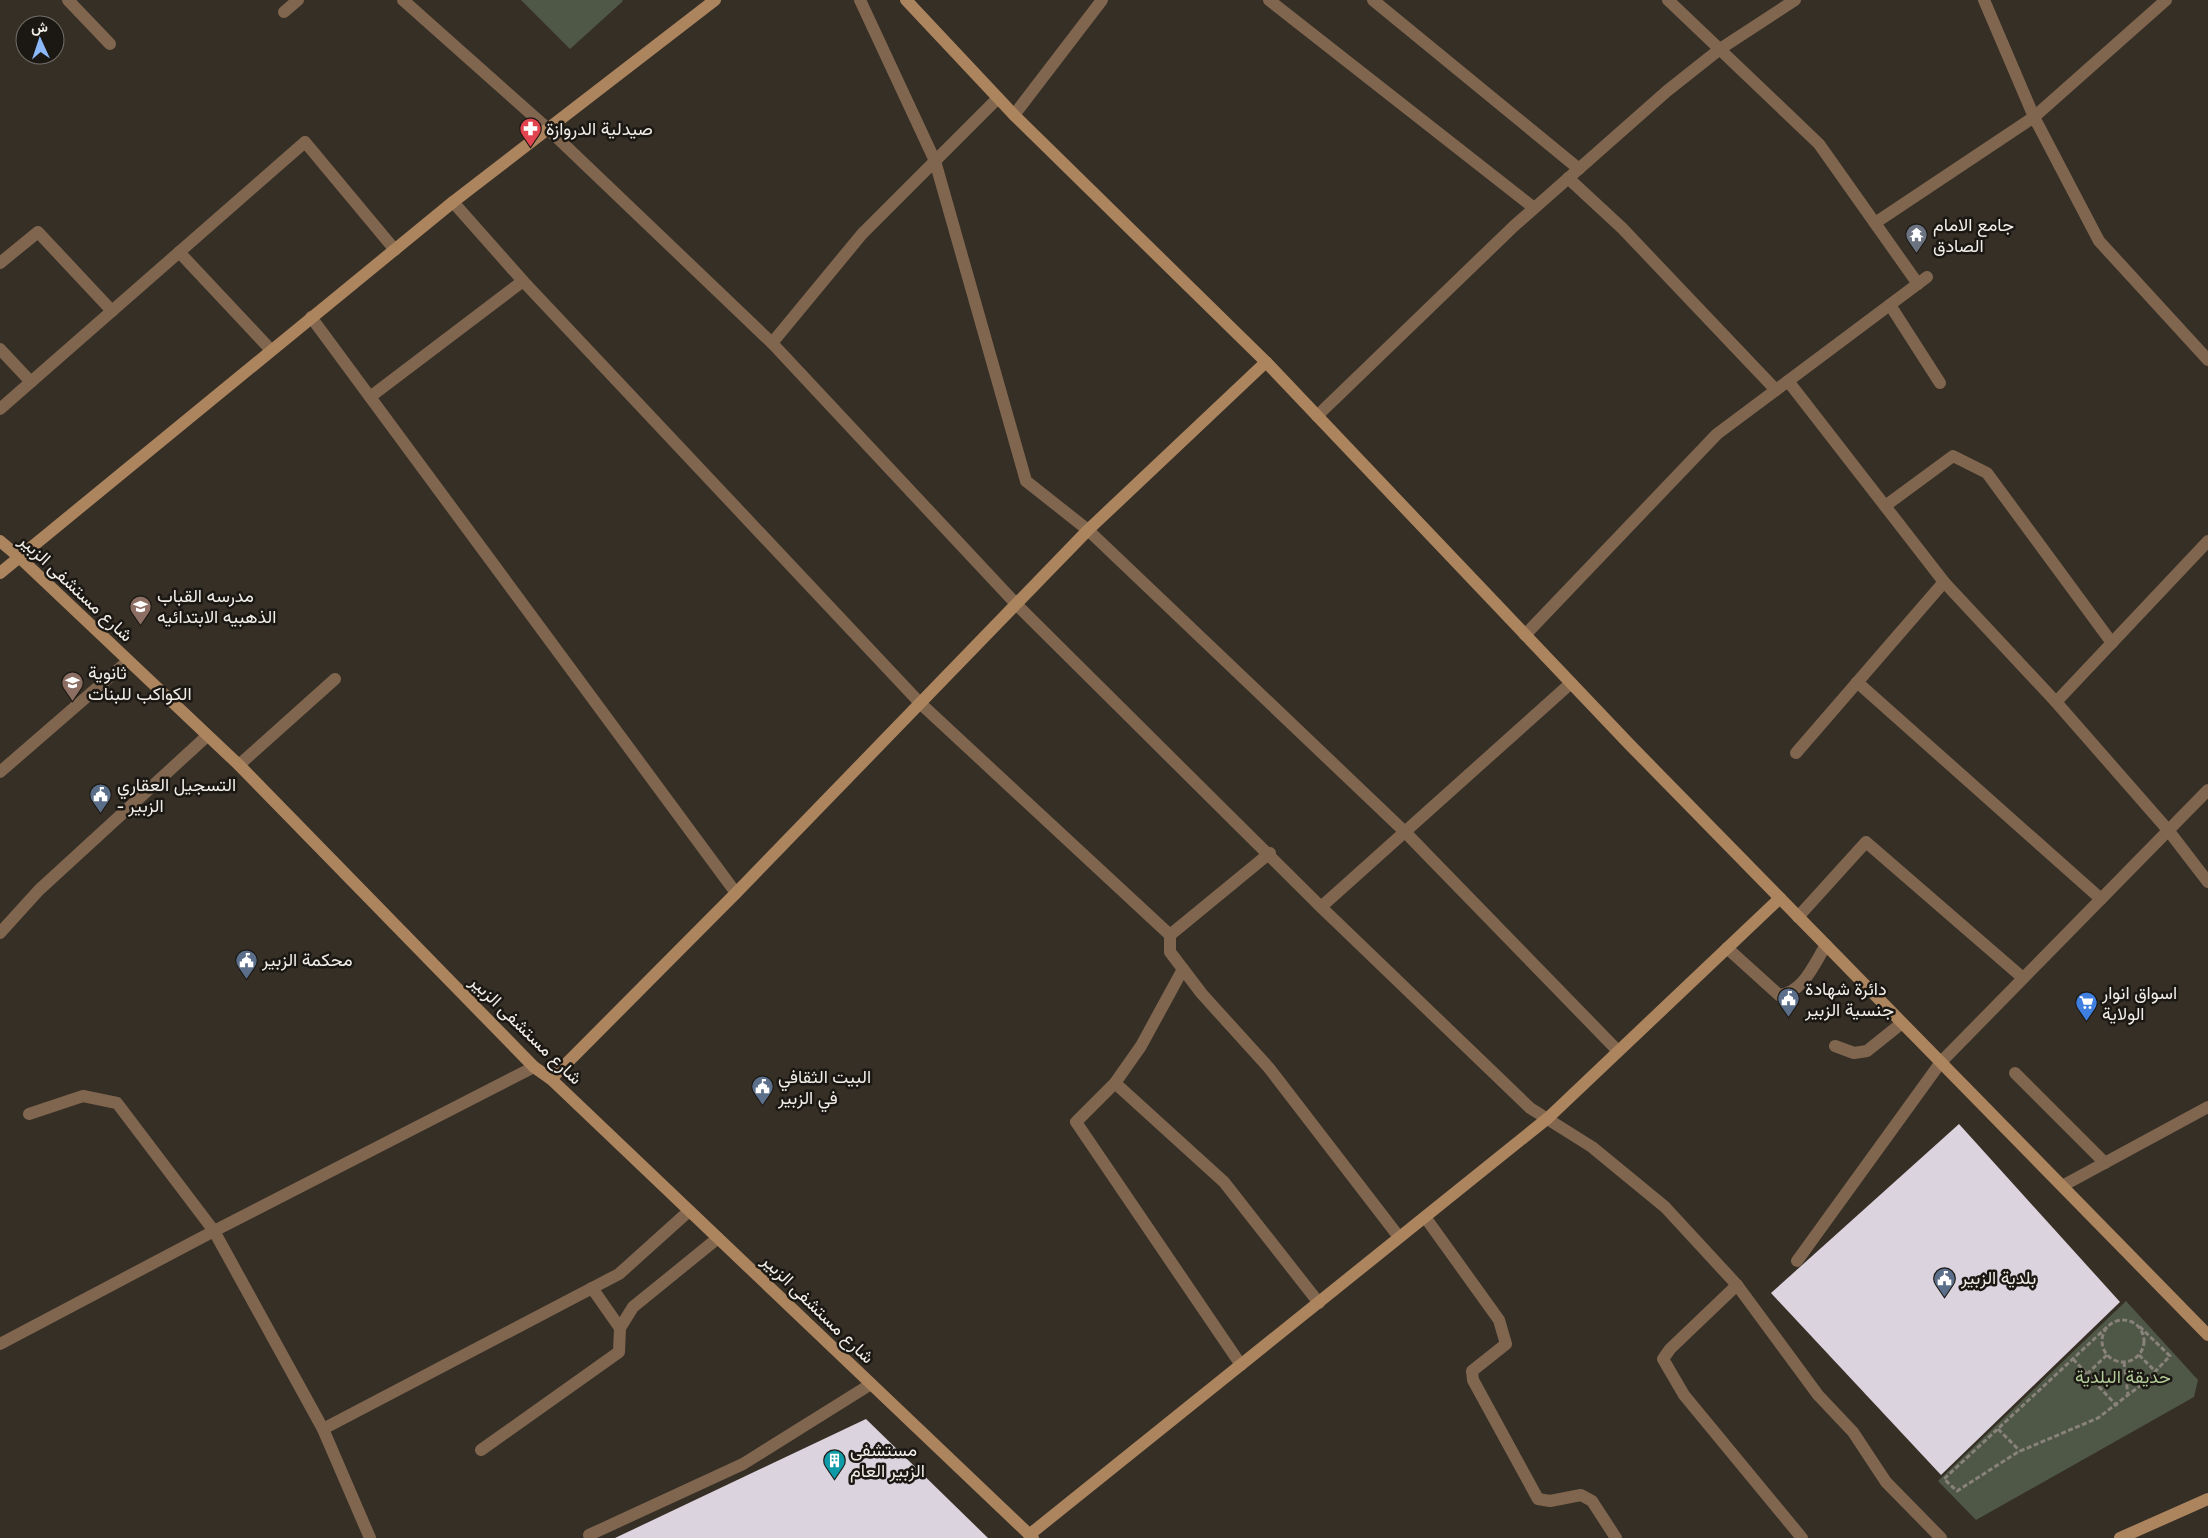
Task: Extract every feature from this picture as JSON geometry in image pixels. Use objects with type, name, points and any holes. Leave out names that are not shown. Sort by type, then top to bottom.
[{"type":"street","points":[[68,0],[110,44]]},
{"type":"street","points":[[284,12],[298,0]]},
{"type":"street","points":[[403,0],[548,130],[772,343],[1017,605],[1270,853],[1321,907],[1530,1108],[1592,1147],[1665,1208],[1737,1285],[1818,1395],[1853,1432],[1886,1482],[1941,1538]]},
{"type":"street","points":[[860,0],[935,161],[1026,481],[1088,530],[1405,832],[1618,1051]]},
{"type":"street","points":[[906,0],[1014,115],[1266,362],[1572,684],[2208,1335]]},
{"type":"street","points":[[1014,115],[1102,0]]},
{"type":"street","points":[[1269,0],[1534,208]]},
{"type":"street","points":[[1373,0],[1579,168]]},
{"type":"street","points":[[1525,635],[1717,434],[1923,280],[1875,223],[1819,144],[1668,0]]},
{"type":"street","points":[[1984,0],[2034,118],[2099,241],[2208,360]]},
{"type":"street","points":[[1875,223],[2034,118],[2166,0]]},
{"type":"street","points":[[0,573],[453,202],[548,130],[711,1]]},
{"type":"street","points":[[1317,416],[1534,208],[1579,168],[1667,91],[1720,49],[1786,3]]},
{"type":"street","points":[[772,343],[862,234],[998,98]]},
{"type":"street","points":[[0,409],[305,142],[395,250]]},
{"type":"street","points":[[1568,178],[1622,228],[1776,390]]},
{"type":"street","points":[[453,202],[523,281],[920,703],[1170,935],[1170,952],[1269,1068],[1400,1238]]},
{"type":"street","points":[[0,263],[38,232],[112,311]]},
{"type":"street","points":[[179,252],[270,350]]},
{"type":"street","points":[[370,396],[523,281]]},
{"type":"street","points":[[1890,305],[1940,382]]},
{"type":"street","points":[[311,317],[736,893]]},
{"type":"street","points":[[0,349],[31,382]]},
{"type":"street","points":[[551,1079],[736,893],[1088,530],[1266,362]]},
{"type":"street","points":[[1788,381],[1944,582],[2056,702],[2168,830],[2208,882]]},
{"type":"street","points":[[1885,506],[1953,456],[1973,465],[1987,474],[2112,643]]},
{"type":"street","name":"شارع مستشفى الزبير","points":[[0,541],[239,765],[534,1067],[551,1079],[1031,1536]]},
{"type":"street","points":[[2056,702],[2208,541]]},
{"type":"street","points":[[1796,753],[1944,582]]},
{"type":"street","points":[[0,772],[128,661]]},
{"type":"street","points":[[239,765],[335,678]]},
{"type":"street","points":[[1857,682],[2101,899]]},
{"type":"street","points":[[1321,907],[1572,684]]},
{"type":"street","points":[[0,933],[39,890],[207,736]]},
{"type":"street","points":[[1798,1261],[1941,1062],[2208,790]]},
{"type":"street","points":[[1798,917],[1866,842],[2023,978]]},
{"type":"street","points":[[1170,935],[1270,853]]},
{"type":"street","points":[[1031,1536],[1548,1118],[1780,898]]},
{"type":"street","points":[[1727,948],[1779,995],[1798,989],[1826,945]]},
{"type":"street","points":[[1183,969],[1141,1046],[1115,1083],[1076,1122],[1241,1365]]},
{"type":"street","points":[[1835,1046],[1854,1053],[1867,1051],[1902,1022]]},
{"type":"street","points":[[0,1344],[214,1230],[534,1067]]},
{"type":"street","points":[[2015,1073],[2105,1163]]},
{"type":"street","points":[[1115,1083],[1224,1182],[1318,1303]]},
{"type":"street","points":[[29,1114],[83,1096],[117,1103],[214,1230],[323,1429],[370,1538]]},
{"type":"street","points":[[2064,1186],[2208,1108]]},
{"type":"street","points":[[323,1429],[619,1274],[690,1211]]},
{"type":"street","points":[[1425,1217],[1499,1320],[1506,1344],[1472,1371],[1473,1380],[1538,1499],[1550,1501],[1581,1494],[1592,1501],[1616,1538]]},
{"type":"street","points":[[482,1450],[619,1352],[620,1328],[634,1307],[718,1238]]},
{"type":"street","points":[[1737,1285],[1670,1349],[1663,1359],[1684,1395],[1802,1538]]},
{"type":"street","points":[[592,1288],[620,1328]]},
{"type":"street","points":[[589,1535],[743,1464],[871,1384]]},
{"type":"street","points":[[2120,1538],[2208,1499]]},
{"type":"path","points":[[2116,1320],[2128,1320],[2138,1325],[2170,1356],[2117,1406],[2098,1418],[2020,1451],[1957,1491],[1944,1480],[2108,1327],[2116,1320]]},
{"type":"path","points":[[2108,1327],[2102,1342],[2108,1354],[2116,1360],[2124,1362],[2139,1355],[2144,1346],[2144,1334],[2138,1325]]},
{"type":"path","points":[[2087,1374],[2108,1354]]},
{"type":"path","points":[[2139,1355],[2155,1371]]},
{"type":"path","points":[[2073,1359],[2117,1406]]},
{"type":"path","points":[[2124,1362],[2128,1395]]},
{"type":"path","points":[[1998,1429],[2020,1451]]},
{"type":"green space","points":[[521,0],[622,0],[623,1],[570,49]]},
{"type":"green space","name":"حديقة البلدية","points":[[2126,1301],[2198,1380],[2194,1397],[1976,1520],[1938,1481]]},
{"type":"building","name":"بلدية الزبير","points":[[1959,1124],[2120,1302],[1941,1475],[1771,1293]]},
{"type":"building","name":"مستشفى الزبير العام","points":[[866,1419],[988,1538],[615,1538]]},
{"type":"place","name":"صيدلية الدروازة","points":[[530,148]]},
{"type":"place","name":"جامع الامام الصادق","points":[[1917,254]]},
{"type":"place","name":"مدرسه القباب الذهبيه الابتدائيه","points":[[141,625]]},
{"type":"place","name":"ثانوية الكواكب للبنات","points":[[72,702]]},
{"type":"place","name":"التسجيل العقاري - الزبير","points":[[101,814]]},
{"type":"place","name":"محكمة الزبير","points":[[246,979]]},
{"type":"place","name":"دائرة شهادة جنسية الزبير","points":[[1789,1018]]},
{"type":"place","name":"اسواق انوار الولاية","points":[[2086,1022]]},
{"type":"place","name":"البيت الثقافي في الزبير","points":[[762,1106]]},
{"type":"place","name":"بلدية الزبير","points":[[1945,1297]]},
{"type":"place","name":"مستشفى الزبير العام","points":[[834,1479]]}]
